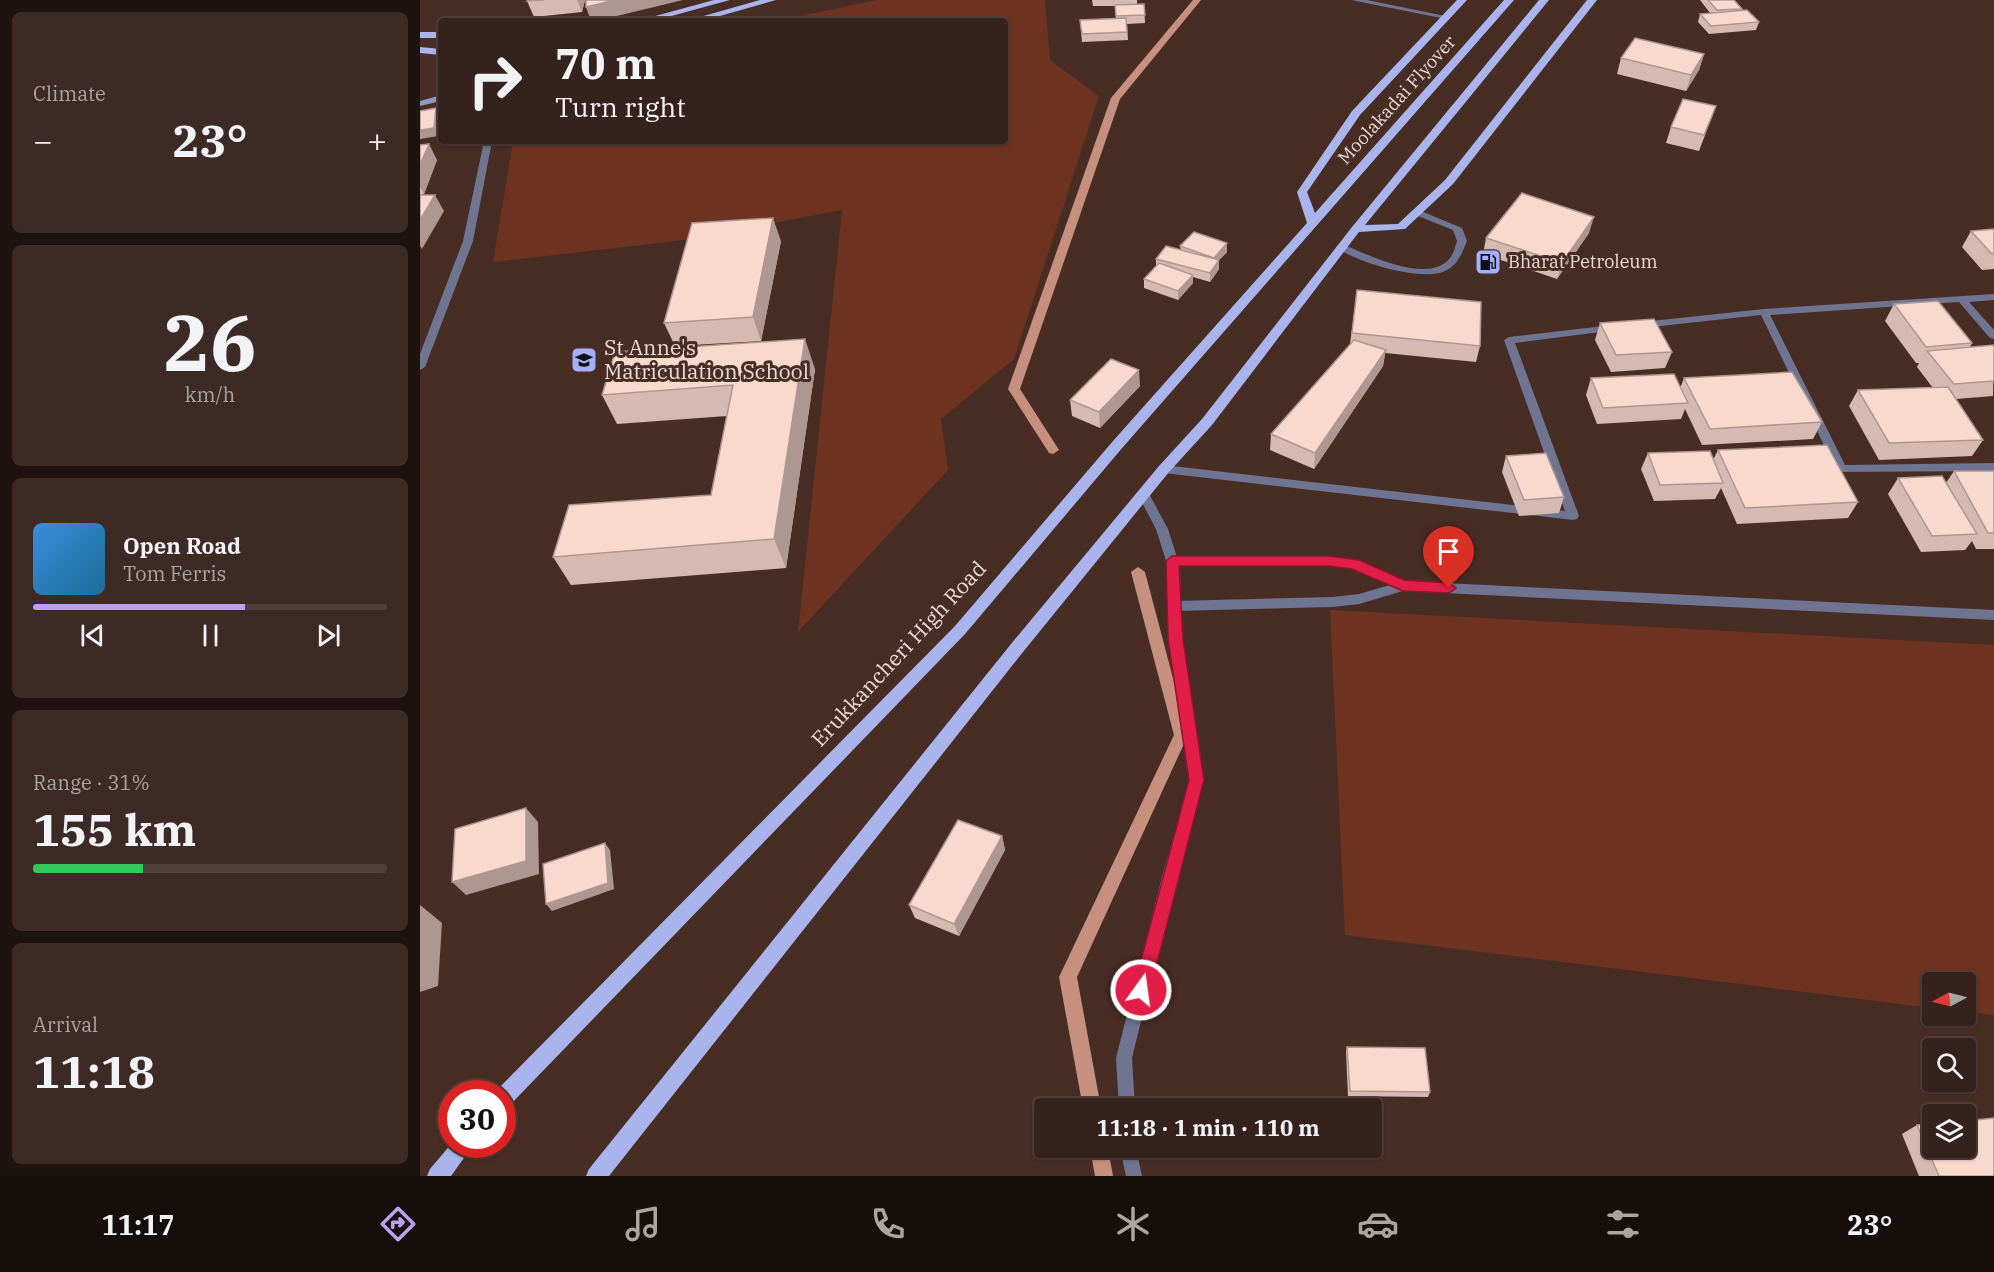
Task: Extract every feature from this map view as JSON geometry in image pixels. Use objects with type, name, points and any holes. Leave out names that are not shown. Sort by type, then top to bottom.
[{"type":"main road","points":[[654,18],[725,0]]},
{"type":"main road","points":[[703,18],[771,0]]},
{"type":"main road","points":[[1313,225],[1302,192],[1356,113],[1462,0]]},
{"type":"main road","name":"Moolakadai Flyover","points":[[1313,225],[1346,184],[1509,0]]},
{"type":"main road","points":[[596,1176],[1017,648],[1164,469],[1207,422],[1341,247],[1544,0]]},
{"type":"main road","points":[[1356,229],[1401,226],[1449,182],[1592,0]]},
{"type":"main road","points":[[420,35],[438,35]]},
{"type":"main road","points":[[420,50],[438,52]]},
{"type":"main road","name":"Erukkancheri High Road","points":[[516,1086],[960,630],[1118,444],[1313,225]]},
{"type":"main road","points":[[437,1176],[452,1158]]},
{"type":"street","points":[[1355,0],[1446,17]]},
{"type":"street","points":[[420,104],[438,99]]},
{"type":"street","points":[[420,367],[468,241],[487,144]]},
{"type":"street","points":[[1341,247],[1406,271],[1442,269],[1452,261],[1462,241],[1457,228],[1416,212]]},
{"type":"street","points":[[1164,469],[1573,516],[1509,340],[1764,312],[1994,297]]},
{"type":"street","points":[[1961,299],[1994,336]]},
{"type":"street","points":[[1764,312],[1841,469],[1994,467]]},
{"type":"street","points":[[1126,1098],[1124,1059],[1169,877],[1197,780],[1176,639],[1172,561],[1162,530],[1144,495]]},
{"type":"street","points":[[1172,561],[1329,561],[1354,564],[1403,586]]},
{"type":"street","points":[[1176,606],[1332,602],[1359,599],[1403,586],[1994,615]]},
{"type":"street","points":[[1130,1158],[1134,1176]]},
{"type":"shaded area","points":[[876,0],[1045,0],[1050,60],[1099,96],[1014,359],[941,419],[948,470],[798,632],[842,210],[676,241],[493,262],[513,144],[1008,144],[1008,18],[791,18]]},
{"type":"shaded area","points":[[1330,610],[1994,645],[1994,1015],[1976,1013],[1976,972],[1922,972],[1922,1007],[1345,935]]},
{"type":"building","points":[[586,0],[615,0],[586,7]]},
{"type":"building","points":[[1708,0],[1734,0],[1742,9],[1717,10]]},
{"type":"building","points":[[1144,4],[1145,15],[1116,16],[1115,5]]},
{"type":"building","points":[[1747,10],[1759,22],[1711,26],[1700,14]]},
{"type":"building","points":[[1126,18],[1127,32],[1082,34],[1080,20]]},
{"type":"building","points":[[1635,38],[1704,54],[1691,75],[1621,58]]},
{"type":"building","points":[[1683,99],[1716,106],[1704,135],[1671,127]]},
{"type":"building","points":[[436,108],[434,128],[420,130],[420,111]]},
{"type":"building","points":[[429,144],[420,165],[420,145]]},
{"type":"building","points":[[1522,193],[1594,217],[1562,263],[1486,238]]},
{"type":"building","points":[[420,195],[435,195],[420,220]]},
{"type":"building","points":[[773,218],[753,317],[664,323],[692,223]]},
{"type":"building","points":[[1994,229],[1994,253],[1992,254],[1971,231]]},
{"type":"building","points":[[1194,232],[1227,243],[1214,258],[1180,246]]},
{"type":"building","points":[[1166,246],[1219,260],[1210,273],[1156,259]]},
{"type":"building","points":[[1159,263],[1193,275],[1178,291],[1144,279]]},
{"type":"building","points":[[1357,290],[1481,302],[1480,346],[1352,333]]},
{"type":"building","points":[[1938,301],[1972,343],[1926,347],[1894,304]]},
{"type":"building","points":[[1654,319],[1672,352],[1616,355],[1600,323]]},
{"type":"building","points":[[805,339],[774,539],[553,557],[569,505],[711,495],[733,385],[602,395],[615,352]]},
{"type":"building","points":[[1354,340],[1386,350],[1315,453],[1271,434]]},
{"type":"building","points":[[1994,345],[1994,381],[1954,384],[1927,351]]},
{"type":"building","points":[[1111,359],[1139,370],[1099,412],[1070,400]]},
{"type":"building","points":[[1792,372],[1822,422],[1710,429],[1684,378]]},
{"type":"building","points":[[1674,374],[1688,403],[1603,408],[1591,378]]},
{"type":"building","points":[[1948,387],[1983,440],[1889,443],[1858,390]]},
{"type":"building","points":[[1827,445],[1858,502],[1745,508],[1718,450]]},
{"type":"building","points":[[1710,451],[1723,483],[1660,485],[1648,453]]},
{"type":"building","points":[[1546,453],[1564,497],[1524,500],[1506,456]]},
{"type":"building","points":[[1954,471],[1994,471],[1994,533],[1988,533]]},
{"type":"building","points":[[1942,476],[1977,534],[1932,536],[1898,478]]},
{"type":"building","points":[[526,808],[526,861],[452,882],[455,829]]},
{"type":"building","points":[[958,820],[1002,836],[954,924],[909,905]]},
{"type":"building","points":[[605,843],[608,883],[546,904],[543,864]]},
{"type":"building","points":[[1347,1047],[1425,1048],[1430,1092],[1350,1091]]},
{"type":"building","points":[[1994,1118],[1994,1176],[1939,1176],[1931,1158],[1976,1158],[1976,1120]]},
{"type":"building","points":[[1917,1125],[1922,1125],[1922,1137]]},
{"type":"waterway","points":[[1053,450],[1014,389],[1116,98],[1197,0]]},
{"type":"waterway","points":[[1090,1098],[1068,977],[1181,735],[1138,572]]},
{"type":"waterway","points":[[1101,1158],[1104,1176]]},
{"type":"place","name":"Bharat Petroleum","points":[[1488,262]]},
{"type":"place","name":"St Anne's Matriculation School","points":[[584,360]]},
{"type":"route","points":[[1141,990],[1169,877],[1197,780],[1176,639],[1172,561],[1329,561],[1354,564],[1403,586],[1449,588]]}]
